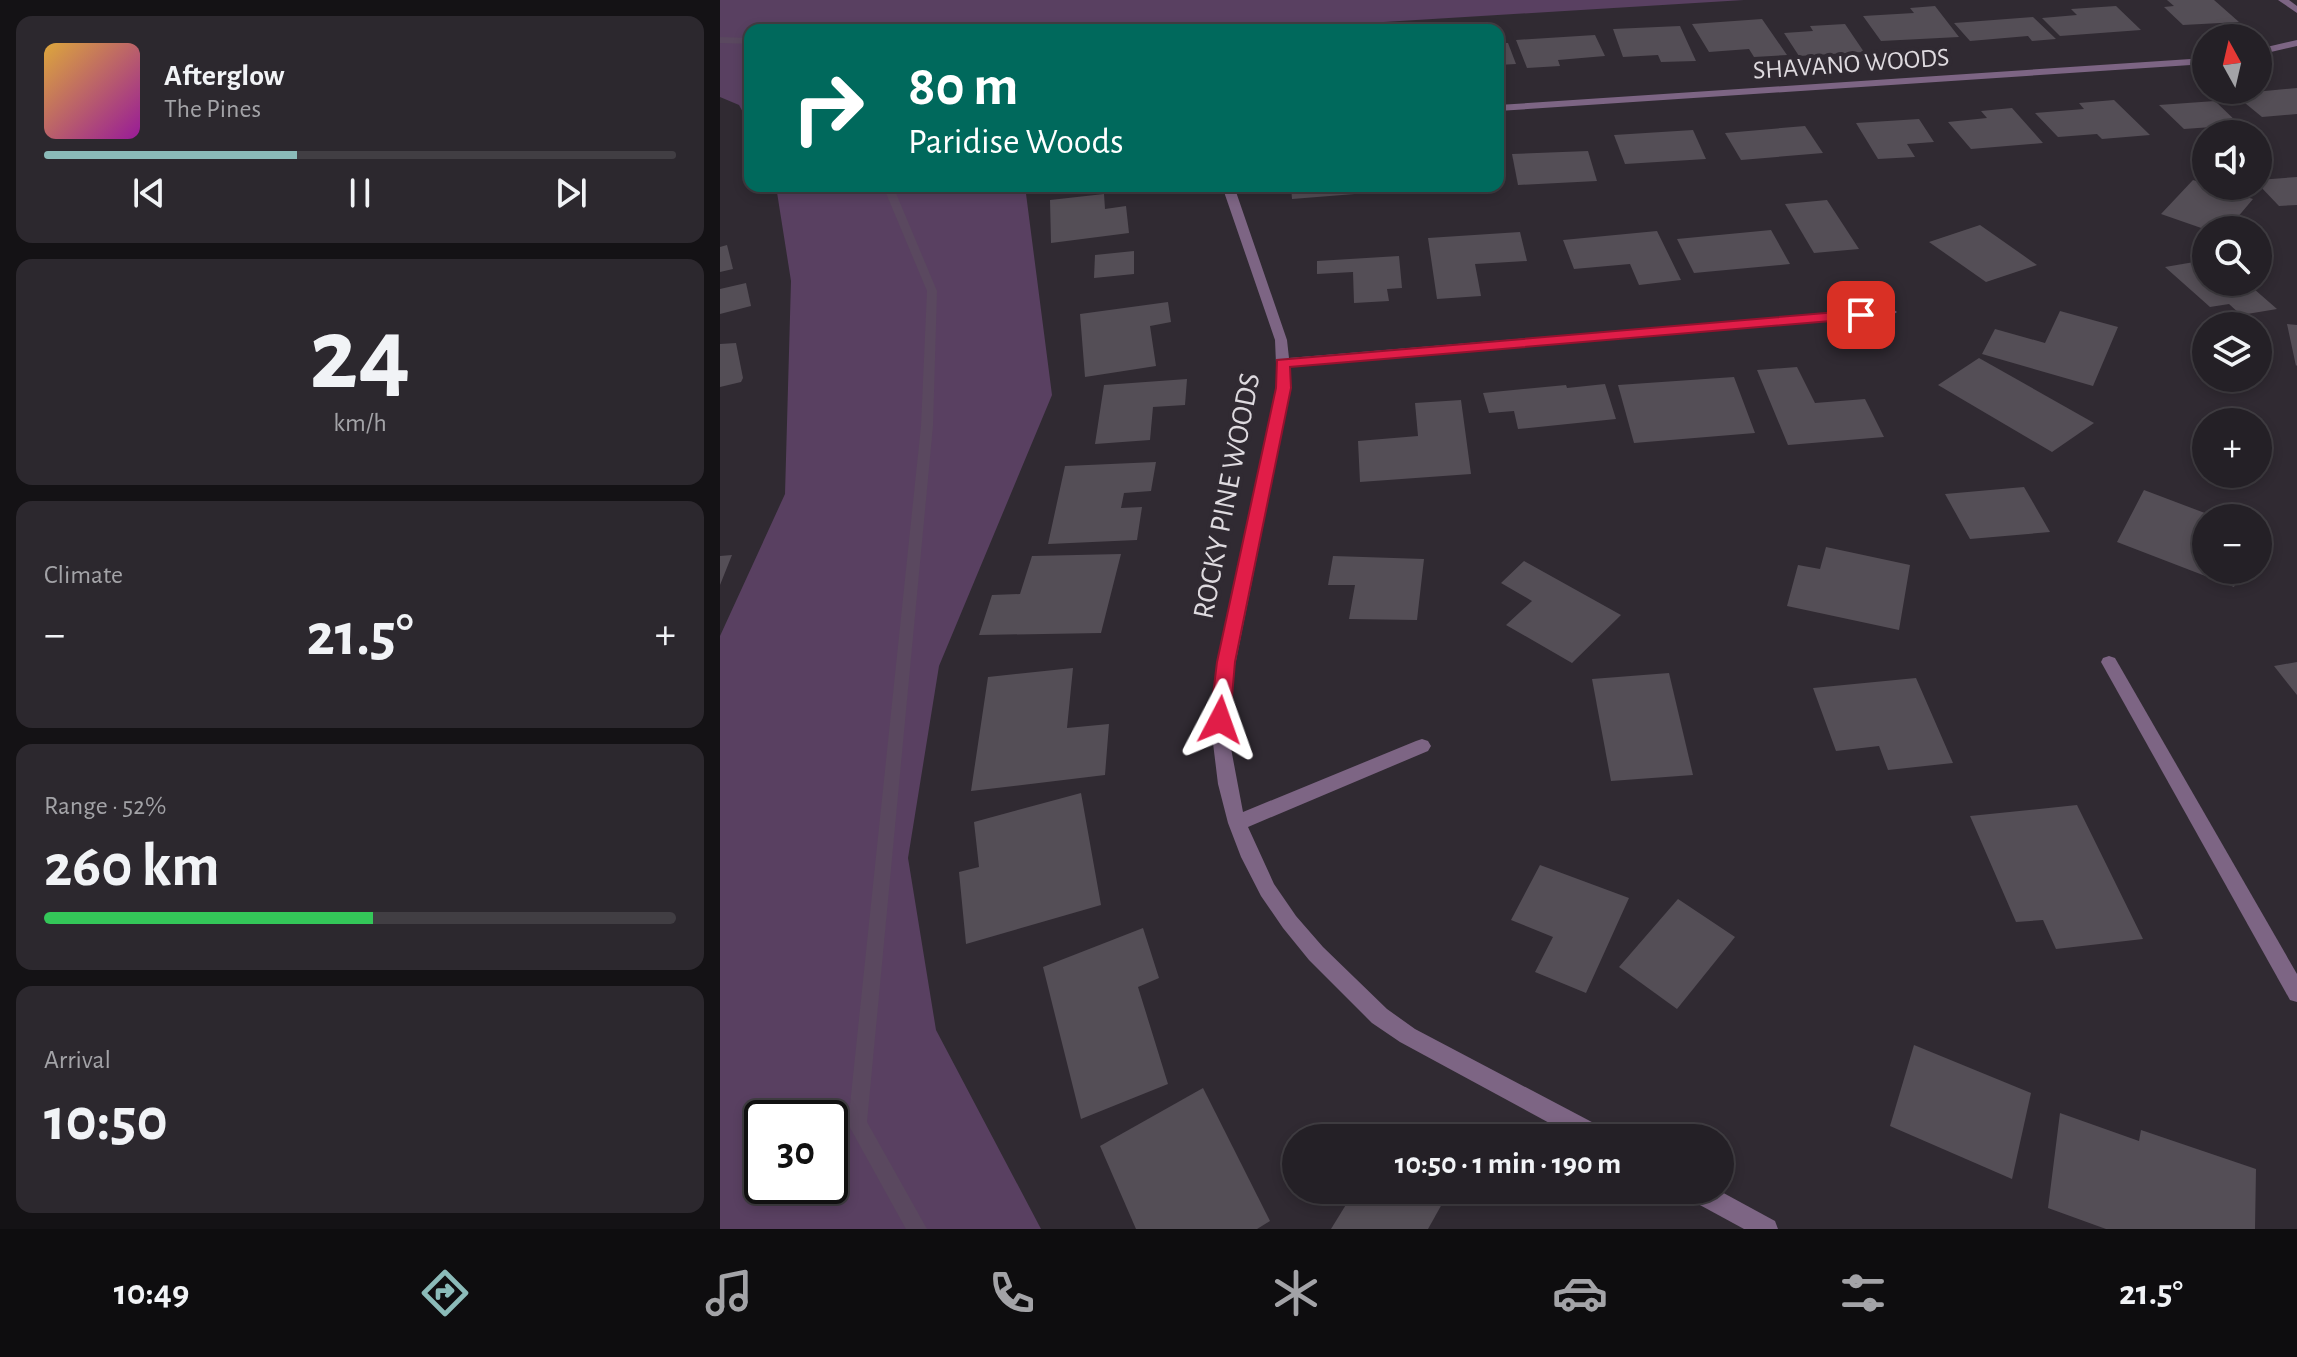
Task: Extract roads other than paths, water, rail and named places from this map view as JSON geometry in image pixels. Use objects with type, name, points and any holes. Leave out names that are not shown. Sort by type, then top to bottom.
[{"type":"street","points":[[2283,0],[2297,10]]},
{"type":"street","points":[[2272,49],[2297,43]]},
{"type":"street","name":"SHAVANO WOODS","points":[[1504,108],[2192,62]]},
{"type":"street","name":"ROCKY PINE WOODS","points":[[1230,192],[1281,340],[1284,388],[1220,700],[1222,754],[1237,823],[1254,866],[1285,918],[1309,949],[1390,1025],[1573,1124]]},
{"type":"street","points":[[1282,363],[1891,312]]},
{"type":"street","points":[[2109,662],[2297,993]]},
{"type":"street","points":[[1237,823],[1422,746]]},
{"type":"street","points":[[1721,1204],[1767,1229]]},
{"type":"waterway","points":[[720,40],[744,41]]},
{"type":"waterway","points":[[891,192],[932,291],[927,426],[857,1124],[917,1229]]}]
